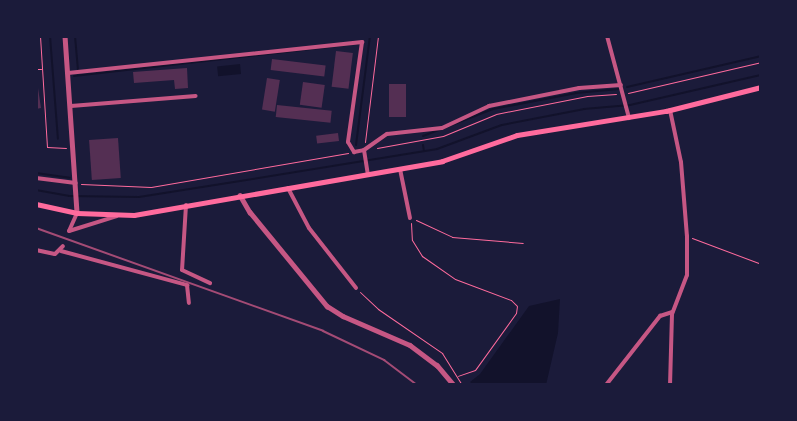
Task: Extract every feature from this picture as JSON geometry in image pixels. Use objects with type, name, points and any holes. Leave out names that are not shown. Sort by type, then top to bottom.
[{"type":"main road","points":[[36,204],[77,213],[119,215],[186,205],[442,161],[517,135],[594,120],[670,110],[761,87]]},
{"type":"street","points":[[65,36],[77,186],[77,213],[69,231],[119,215]]},
{"type":"street","points":[[607,36],[628,116]]},
{"type":"street","points":[[68,73],[362,42],[348,142],[354,152],[364,152],[387,134],[442,128],[489,106],[579,88],[621,84]]},
{"type":"street","points":[[71,106],[196,96]]},
{"type":"street","points":[[670,110],[681,162],[687,236],[686,275],[672,312],[670,385]]},
{"type":"street","points":[[364,152],[368,174]]},
{"type":"street","points":[[400,169],[410,218]]},
{"type":"street","points":[[36,178],[77,186]]},
{"type":"street","points":[[288,188],[310,228],[356,288]]},
{"type":"street","points":[[240,195],[250,212],[327,306],[343,316],[410,344],[437,365],[454,385]]},
{"type":"street","points":[[186,205],[182,270],[210,283]]},
{"type":"street","points":[[36,250],[49,253],[62,249],[187,285],[189,303]]},
{"type":"street","points":[[606,385],[660,316],[672,312]]},
{"type":"path","points":[[40,36],[47,148],[74,148]]},
{"type":"path","points":[[378,36],[364,152],[443,136],[496,114],[587,96],[624,96],[761,62]]},
{"type":"path","points":[[36,69],[42,69]]},
{"type":"path","points":[[77,186],[151,187],[354,152]]},
{"type":"path","points":[[458,376],[475,370],[516,313],[517,306],[511,300],[455,279],[422,256],[412,240],[410,218],[452,237],[523,243]]},
{"type":"path","points":[[687,236],[761,264]]},
{"type":"path","points":[[356,288],[378,310],[437,349],[458,376],[462,385]]},
{"type":"shaded area","points":[[240,64],[241,74],[218,76],[217,66]]},
{"type":"shaded area","points":[[560,299],[558,333],[546,385],[473,385],[470,382],[480,374],[529,306]]},
{"type":"building","points":[[336,51],[353,53],[348,89],[332,87]]},
{"type":"building","points":[[272,59],[326,66],[324,76],[271,70]]},
{"type":"building","points":[[187,68],[188,88],[175,89],[174,80],[134,83],[133,72]]},
{"type":"building","points":[[36,75],[41,108],[36,109]]},
{"type":"building","points":[[267,78],[280,80],[275,112],[262,110]]},
{"type":"building","points":[[303,82],[325,85],[322,108],[300,105]]},
{"type":"building","points":[[389,84],[406,84],[406,117],[389,117]]},
{"type":"building","points":[[277,105],[332,111],[330,123],[276,117]]},
{"type":"building","points":[[338,133],[339,141],[317,144],[316,136]]},
{"type":"building","points":[[118,138],[121,178],[92,180],[89,140]]},
{"type":"waterway","points":[[50,36],[58,139]]},
{"type":"waterway","points":[[75,36],[78,69]]},
{"type":"waterway","points":[[356,145],[370,36]]},
{"type":"waterway","points":[[74,76],[357,44]]},
{"type":"waterway","points":[[627,87],[761,56]]},
{"type":"waterway","points":[[36,190],[69,196],[139,197],[234,182],[437,149],[502,125],[584,109],[630,105],[761,75]]},
{"type":"waterway","points":[[423,136],[493,109],[576,93],[619,89]]},
{"type":"waterway","points":[[423,145],[424,151]]},
{"type":"waterway","points":[[36,173],[70,178]]},
{"type":"railway","points":[[36,228],[323,331],[384,360],[417,385]]}]
